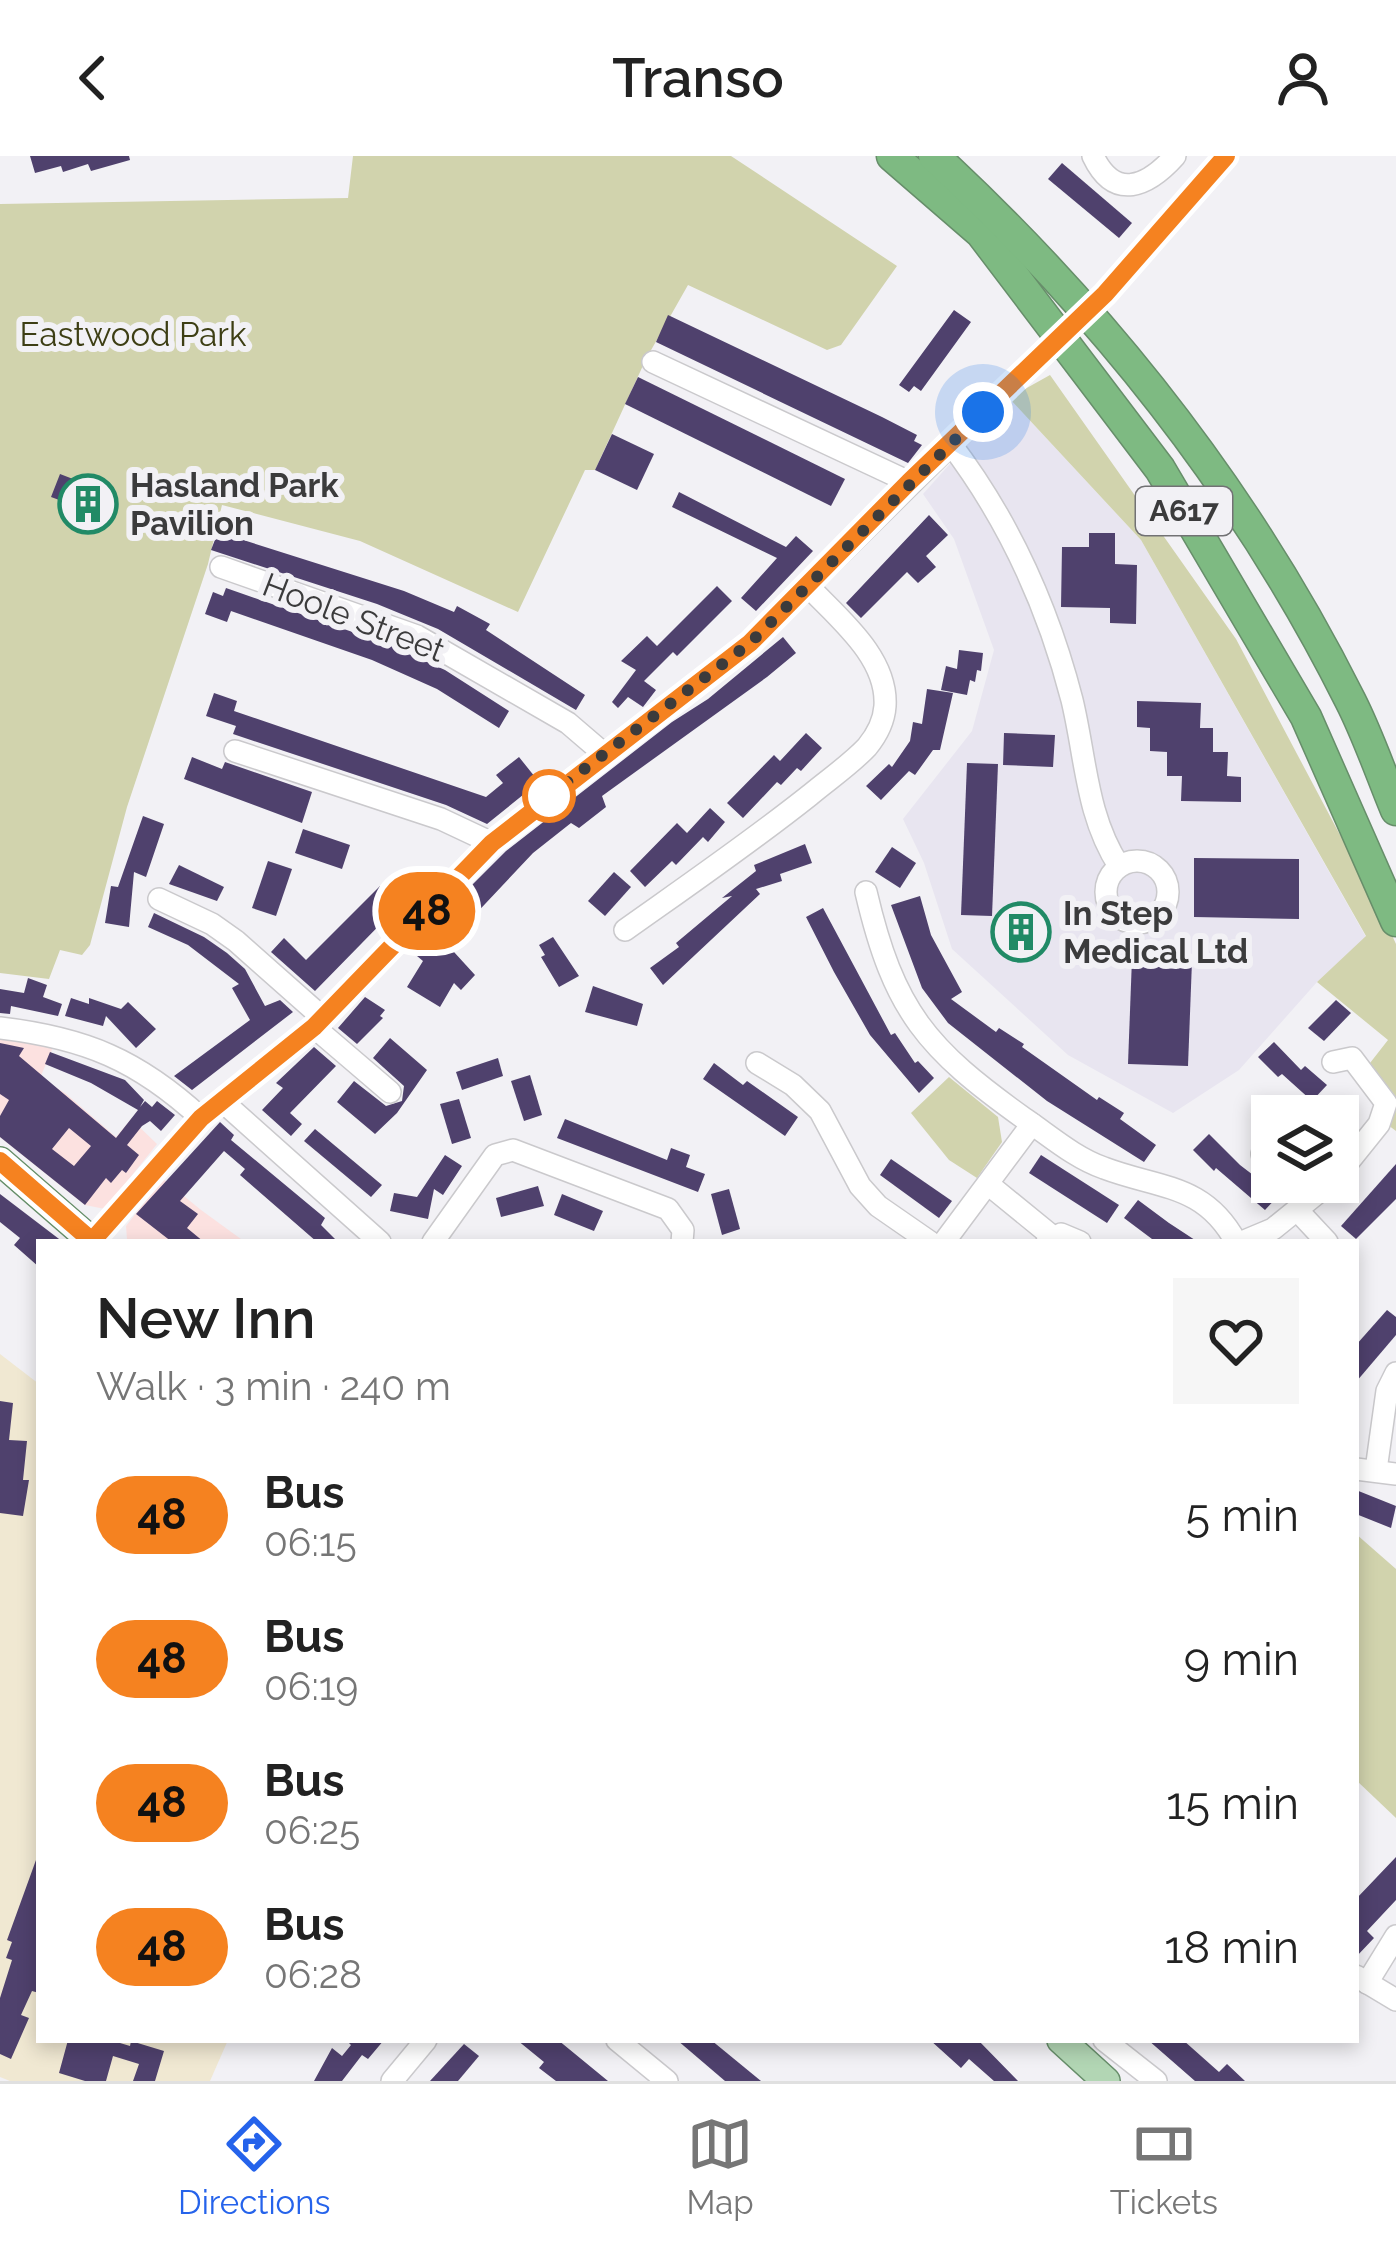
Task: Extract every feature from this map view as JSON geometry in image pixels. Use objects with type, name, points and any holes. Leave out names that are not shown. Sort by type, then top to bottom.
[{"type":"highway","name":"A617","points":[[892,156],[981,233],[1160,469],[1306,717],[1396,921]]},
{"type":"highway","name":"A617","points":[[934,156],[1010,226],[1137,367],[1188,434],[1257,536],[1351,701],[1396,810]]},
{"type":"main road","points":[[0,1161],[90,1239]]},
{"type":"main road","points":[[1064,2043],[1106,2081]]},
{"type":"street","points":[[1093,156],[1111,178],[1132,185],[1146,184],[1175,156]]},
{"type":"street","points":[[96,1239],[201,1118],[318,1023],[492,843],[750,643],[1105,294],[1226,156]]},
{"type":"street","points":[[652,362],[909,482]]},
{"type":"street","points":[[950,443],[998,511],[1026,569],[1070,693],[1090,804],[1101,839],[1119,866]]},
{"type":"street","name":"Hoole Street","points":[[221,568],[417,636],[568,723],[603,753]]},
{"type":"street","points":[[625,930],[650,924],[829,780],[869,745],[881,723],[885,704],[880,674],[855,636],[808,586]]},
{"type":"street","points":[[236,751],[441,819],[492,843]]},
{"type":"street","points":[[866,892],[863,921],[885,966],[927,1037],[968,1078],[1100,1167],[1189,1192],[1236,1239]]},
{"type":"street","points":[[159,898],[241,933],[318,1023],[390,1092]]},
{"type":"street","points":[[0,1028],[69,1038],[146,1074],[201,1118]]},
{"type":"street","points":[[1349,1056],[1384,1095],[1386,1110],[1359,1149]]},
{"type":"street","points":[[757,1064],[786,1073],[820,1111],[860,1186],[878,1206],[926,1239]]},
{"type":"street","points":[[222,1101],[377,1239]]},
{"type":"street","points":[[946,1239],[1032,1124]]},
{"type":"street","points":[[435,1239],[495,1155],[513,1150],[668,1209],[683,1230],[682,1239]]},
{"type":"street","points":[[988,1184],[1050,1239]]},
{"type":"street","points":[[1247,1239],[1274,1229],[1305,1203]]},
{"type":"street","points":[[1298,1211],[1324,1239]]},
{"type":"street","points":[[1376,1471],[1387,1391],[1396,1373]]},
{"type":"street","points":[[1396,1936],[1362,1979],[1396,2000]]},
{"type":"street","points":[[392,2081],[424,2043]]},
{"type":"street","points":[[621,2043],[667,2081]]},
{"type":"street","points":[[1108,2043],[1156,2081]]},
{"type":"shaded area","points":[[1009,398],[1141,540],[1366,937],[1317,982],[1239,1070],[1173,1113],[1068,1055],[952,949],[924,863],[903,819],[972,731],[994,650],[954,539],[923,494]]},
{"type":"shaded area","points":[[0,1033],[54,1045],[40,1078],[116,1137],[131,1119],[157,1144],[105,1209],[85,1205],[0,1137]]},
{"type":"shaded area","points":[[163,1179],[241,1239],[127,1239],[126,1226]]},
{"type":"shaded area","points":[[0,1354],[36,1382],[36,2043],[227,2043],[210,2081],[10,2081],[0,2077]]},
{"type":"green space","name":"Eastwood Park","points":[[353,156],[731,156],[897,266],[841,345],[827,350],[688,285],[646,359],[595,470],[585,470],[518,612],[360,541],[222,505],[208,564],[127,807],[90,945],[82,955],[60,950],[49,979],[0,973],[0,204],[348,198]]},
{"type":"green space","points":[[1050,375],[1236,639],[1396,944],[1396,1131],[1388,1125],[1395,1096],[1370,1063],[1388,1040],[1317,982],[1366,936],[1141,540],[1009,398]]},
{"type":"green space","points":[[949,1077],[998,1117],[1002,1142],[977,1178],[949,1160],[911,1113]]},
{"type":"green space","points":[[1359,1537],[1396,1569],[1396,1818],[1359,1783]]},
{"type":"building","points":[[30,156],[129,156],[130,160],[91,171],[88,164],[63,172],[61,166],[35,173]]},
{"type":"building","points":[[1062,163],[1132,223],[1119,238],[1048,179]]},
{"type":"building","points":[[954,310],[971,322],[921,391],[914,386],[909,392],[899,385]]},
{"type":"building","points":[[668,315],[882,417],[917,435],[914,441],[922,445],[908,463],[656,342]]},
{"type":"building","points":[[638,377],[845,479],[831,506],[625,404]]},
{"type":"building","points":[[612,434],[654,454],[637,490],[595,470]]},
{"type":"building","name":"Hasland Park Pavilion","points":[[60,474],[112,494],[101,522],[85,515],[87,510],[51,497]]},
{"type":"building","points":[[679,492],[786,547],[796,536],[813,551],[756,611],[741,598],[777,558],[672,507]]},
{"type":"building","points":[[929,515],[948,535],[926,556],[936,567],[918,583],[907,572],[861,618],[846,603]]},
{"type":"building","points":[[218,532],[404,591],[454,612],[457,606],[490,624],[486,630],[585,695],[576,710],[438,629],[211,550]]},
{"type":"building","points":[[1089,533],[1115,533],[1115,564],[1137,565],[1136,624],[1110,623],[1110,608],[1061,607],[1062,547],[1089,547]]},
{"type":"building","points":[[717,586],[732,601],[677,656],[673,652],[644,681],[656,690],[643,707],[628,697],[618,708],[612,702],[636,670],[621,661],[647,636],[657,646]]},
{"type":"building","points":[[226,588],[387,644],[445,670],[509,711],[499,728],[437,689],[372,660],[231,611],[227,622],[205,614],[213,592],[223,596]]},
{"type":"building","points":[[783,637],[796,653],[602,796],[606,807],[579,828],[571,823],[533,853],[469,921],[457,910],[472,895],[467,890],[506,851]]},
{"type":"building","points":[[959,650],[983,653],[981,671],[977,670],[975,682],[970,680],[967,695],[941,690],[946,666],[957,669]]},
{"type":"building","points":[[927,689],[953,693],[940,750],[933,750],[915,775],[909,771],[881,800],[866,786],[889,764],[892,767],[910,741],[913,722],[922,724]]},
{"type":"building","points":[[214,693],[237,701],[234,711],[486,797],[503,783],[496,775],[519,757],[539,782],[487,824],[446,805],[233,734],[236,726],[206,716]]},
{"type":"building","points":[[1137,701],[1201,703],[1200,728],[1213,728],[1213,752],[1228,752],[1227,776],[1241,777],[1241,802],[1181,801],[1182,776],[1167,776],[1167,752],[1150,751],[1150,728],[1137,727]]},
{"type":"building","points":[[806,733],[822,748],[801,771],[797,768],[781,785],[777,782],[743,818],[727,803],[774,755],[780,761]]},
{"type":"building","points":[[1004,733],[1055,735],[1053,767],[1003,765]]},
{"type":"building","points":[[192,757],[222,769],[225,762],[312,792],[302,823],[184,779]]},
{"type":"building","points":[[967,763],[998,764],[992,916],[961,915]]},
{"type":"building","points":[[710,808],[725,822],[708,842],[703,837],[645,887],[630,871],[677,823],[687,833]]},
{"type":"building","points":[[143,816],[164,824],[146,877],[134,872],[129,927],[105,923],[111,886],[118,887]]},
{"type":"building","points":[[303,829],[350,845],[342,869],[295,853]]},
{"type":"building","points":[[805,844],[812,863],[780,874],[782,881],[756,889],[760,894],[663,985],[650,968],[732,896],[722,898],[756,871],[754,865]]},
{"type":"building","points":[[892,847],[916,863],[900,888],[875,872]]},
{"type":"building","points":[[1194,858],[1299,859],[1299,919],[1194,917]]},
{"type":"building","points":[[268,861],[292,869],[276,916],[252,908]]},
{"type":"building","points":[[179,865],[224,887],[217,901],[169,884]]},
{"type":"building","points":[[614,872],[631,887],[605,916],[588,901]]},
{"type":"building","points":[[380,886],[407,897],[315,991],[271,952],[284,938],[306,960]]},
{"type":"building","points":[[920,896],[931,935],[962,992],[951,999],[996,1032],[999,1028],[1024,1044],[1097,1100],[1124,1113],[1120,1119],[1156,1145],[1144,1162],[1047,1101],[948,1023],[922,988],[891,905]]},
{"type":"building","points":[[823,908],[891,1035],[895,1033],[915,1063],[934,1078],[919,1093],[870,1035],[834,972],[806,917]]},
{"type":"building","points":[[154,913],[227,953],[245,969],[265,1006],[280,1000],[293,1012],[192,1090],[174,1076],[250,1020],[232,988],[239,984],[188,945],[148,927]]},
{"type":"building","name":"In Step Medical Ltd","points":[[996,915],[1046,917],[1045,949],[995,947]]},
{"type":"building","points":[[452,916],[474,925],[454,952],[475,975],[461,990],[454,983],[440,1007],[407,987],[423,961],[411,951]]},
{"type":"building","points":[[553,937],[579,976],[559,987],[539,945]]},
{"type":"building","points":[[1132,958],[1192,961],[1188,1066],[1128,1064]]},
{"type":"building","points":[[28,978],[47,985],[43,997],[62,1004],[58,1016],[11,1006],[10,1014],[0,1013],[0,989],[24,993]]},
{"type":"building","points":[[593,986],[643,1004],[637,1026],[585,1012]]},
{"type":"building","points":[[365,997],[385,1010],[357,1044],[338,1028]]},
{"type":"building","points":[[71,998],[89,1004],[89,998],[121,1009],[128,1002],[156,1029],[136,1048],[106,1016],[103,1026],[65,1016]]},
{"type":"building","points":[[1336,1000],[1351,1013],[1324,1041],[1308,1028]]},
{"type":"building","points":[[390,1038],[427,1070],[397,1113],[375,1134],[337,1102],[354,1081],[386,1106],[402,1101],[404,1086],[373,1058]]},
{"type":"building","points":[[1274,1042],[1301,1070],[1305,1066],[1327,1085],[1318,1095],[1305,1095],[1258,1057]]},
{"type":"building","points":[[0,1043],[24,1048],[19,1056],[116,1138],[138,1110],[45,1064],[50,1052],[125,1080],[144,1100],[140,1107],[145,1101],[152,1107],[157,1101],[175,1115],[161,1131],[150,1121],[142,1126],[127,1145],[139,1155],[126,1173],[122,1170],[111,1183],[106,1178],[85,1205],[0,1137],[0,1116],[9,1100],[0,1094]],"holes":[[[69,1128],[91,1146],[74,1166],[52,1149]]]},
{"type":"building","points":[[314,1047],[336,1066],[290,1113],[302,1124],[291,1136],[262,1110],[283,1088],[276,1083]]},
{"type":"building","points":[[498,1058],[503,1076],[462,1090],[456,1072]]},
{"type":"building","points":[[714,1063],[798,1117],[785,1136],[703,1079]]},
{"type":"building","points":[[530,1075],[542,1115],[524,1121],[511,1081]]},
{"type":"building","points":[[459,1099],[471,1138],[452,1144],[440,1104]]},
{"type":"building","points":[[565,1119],[667,1160],[671,1148],[690,1155],[686,1167],[705,1174],[698,1192],[557,1138]]},
{"type":"building","points":[[220,1122],[234,1135],[231,1140],[325,1218],[321,1225],[335,1239],[314,1239],[240,1175],[245,1169],[224,1151],[180,1201],[198,1214],[187,1228],[200,1239],[168,1239],[136,1214]]},
{"type":"building","points":[[315,1129],[382,1185],[371,1197],[304,1141]]},
{"type":"building","points":[[1209,1134],[1251,1173],[1251,1198],[1216,1168],[1214,1171],[1193,1150]]},
{"type":"building","points":[[445,1155],[462,1166],[443,1195],[434,1189],[428,1219],[390,1211],[394,1193],[417,1197]]},
{"type":"building","points":[[1041,1155],[1119,1205],[1107,1223],[1029,1173]]},
{"type":"building","points":[[891,1159],[952,1201],[939,1218],[880,1175]]},
{"type":"building","points":[[1396,1164],[1396,1199],[1356,1239],[1341,1226]]},
{"type":"building","points":[[538,1186],[544,1206],[501,1217],[496,1198]]},
{"type":"building","points":[[729,1189],[740,1229],[722,1235],[711,1194]]},
{"type":"building","points":[[0,1194],[59,1239],[36,1239],[36,1264],[14,1245],[20,1238],[0,1222]]},
{"type":"building","points":[[562,1194],[603,1211],[594,1231],[554,1215]]},
{"type":"building","points":[[1138,1200],[1193,1239],[1152,1239],[1124,1218]]},
{"type":"building","points":[[1387,1310],[1396,1317],[1396,1335],[1359,1378],[1359,1342]]},
{"type":"building","points":[[0,1401],[13,1403],[9,1440],[27,1441],[23,1480],[29,1480],[23,1516],[0,1513]]},
{"type":"building","points":[[1359,1491],[1396,1506],[1391,1528],[1359,1515]]},
{"type":"building","points":[[1396,1857],[1396,1900],[1367,1931],[1374,1938],[1359,1954],[1359,1896]]},
{"type":"building","points":[[36,1860],[36,1992],[32,1991],[21,2015],[29,2018],[11,2059],[0,2054],[0,1998],[12,1960],[6,1958],[12,1942],[7,1940]]},
{"type":"building","points":[[67,2043],[138,2043],[164,2051],[155,2081],[133,2081],[139,2064],[113,2056],[106,2081],[59,2073]]},
{"type":"building","points":[[381,2043],[368,2059],[362,2055],[342,2081],[314,2081],[332,2048],[342,2056],[351,2045]]},
{"type":"building","points":[[521,2043],[562,2043],[608,2081],[556,2081],[539,2068],[544,2062]]},
{"type":"building","points":[[681,2043],[715,2043],[761,2081],[725,2081]]},
{"type":"building","points":[[933,2043],[981,2043],[1018,2081],[994,2081],[969,2059],[961,2068]]},
{"type":"building","points":[[1151,2043],[1186,2043],[1219,2072],[1227,2064],[1245,2081],[1195,2081]]},
{"type":"building","points":[[464,2044],[479,2056],[458,2081],[430,2081]]},
{"type":"bus line","name":"48","points":[[94,1239],[201,1118],[314,1027],[492,843],[750,643],[1105,294],[1226,156]]},
{"type":"bus line","name":"48","points":[[0,1161],[89,1239]]},
{"type":"place","name":"Hasland Park Pavilion","points":[[88,504]]},
{"type":"place","name":"In Step Medical Ltd","points":[[1021,932]]},
{"type":"route","points":[[549,796],[541,802],[750,643],[983,412]]}]
